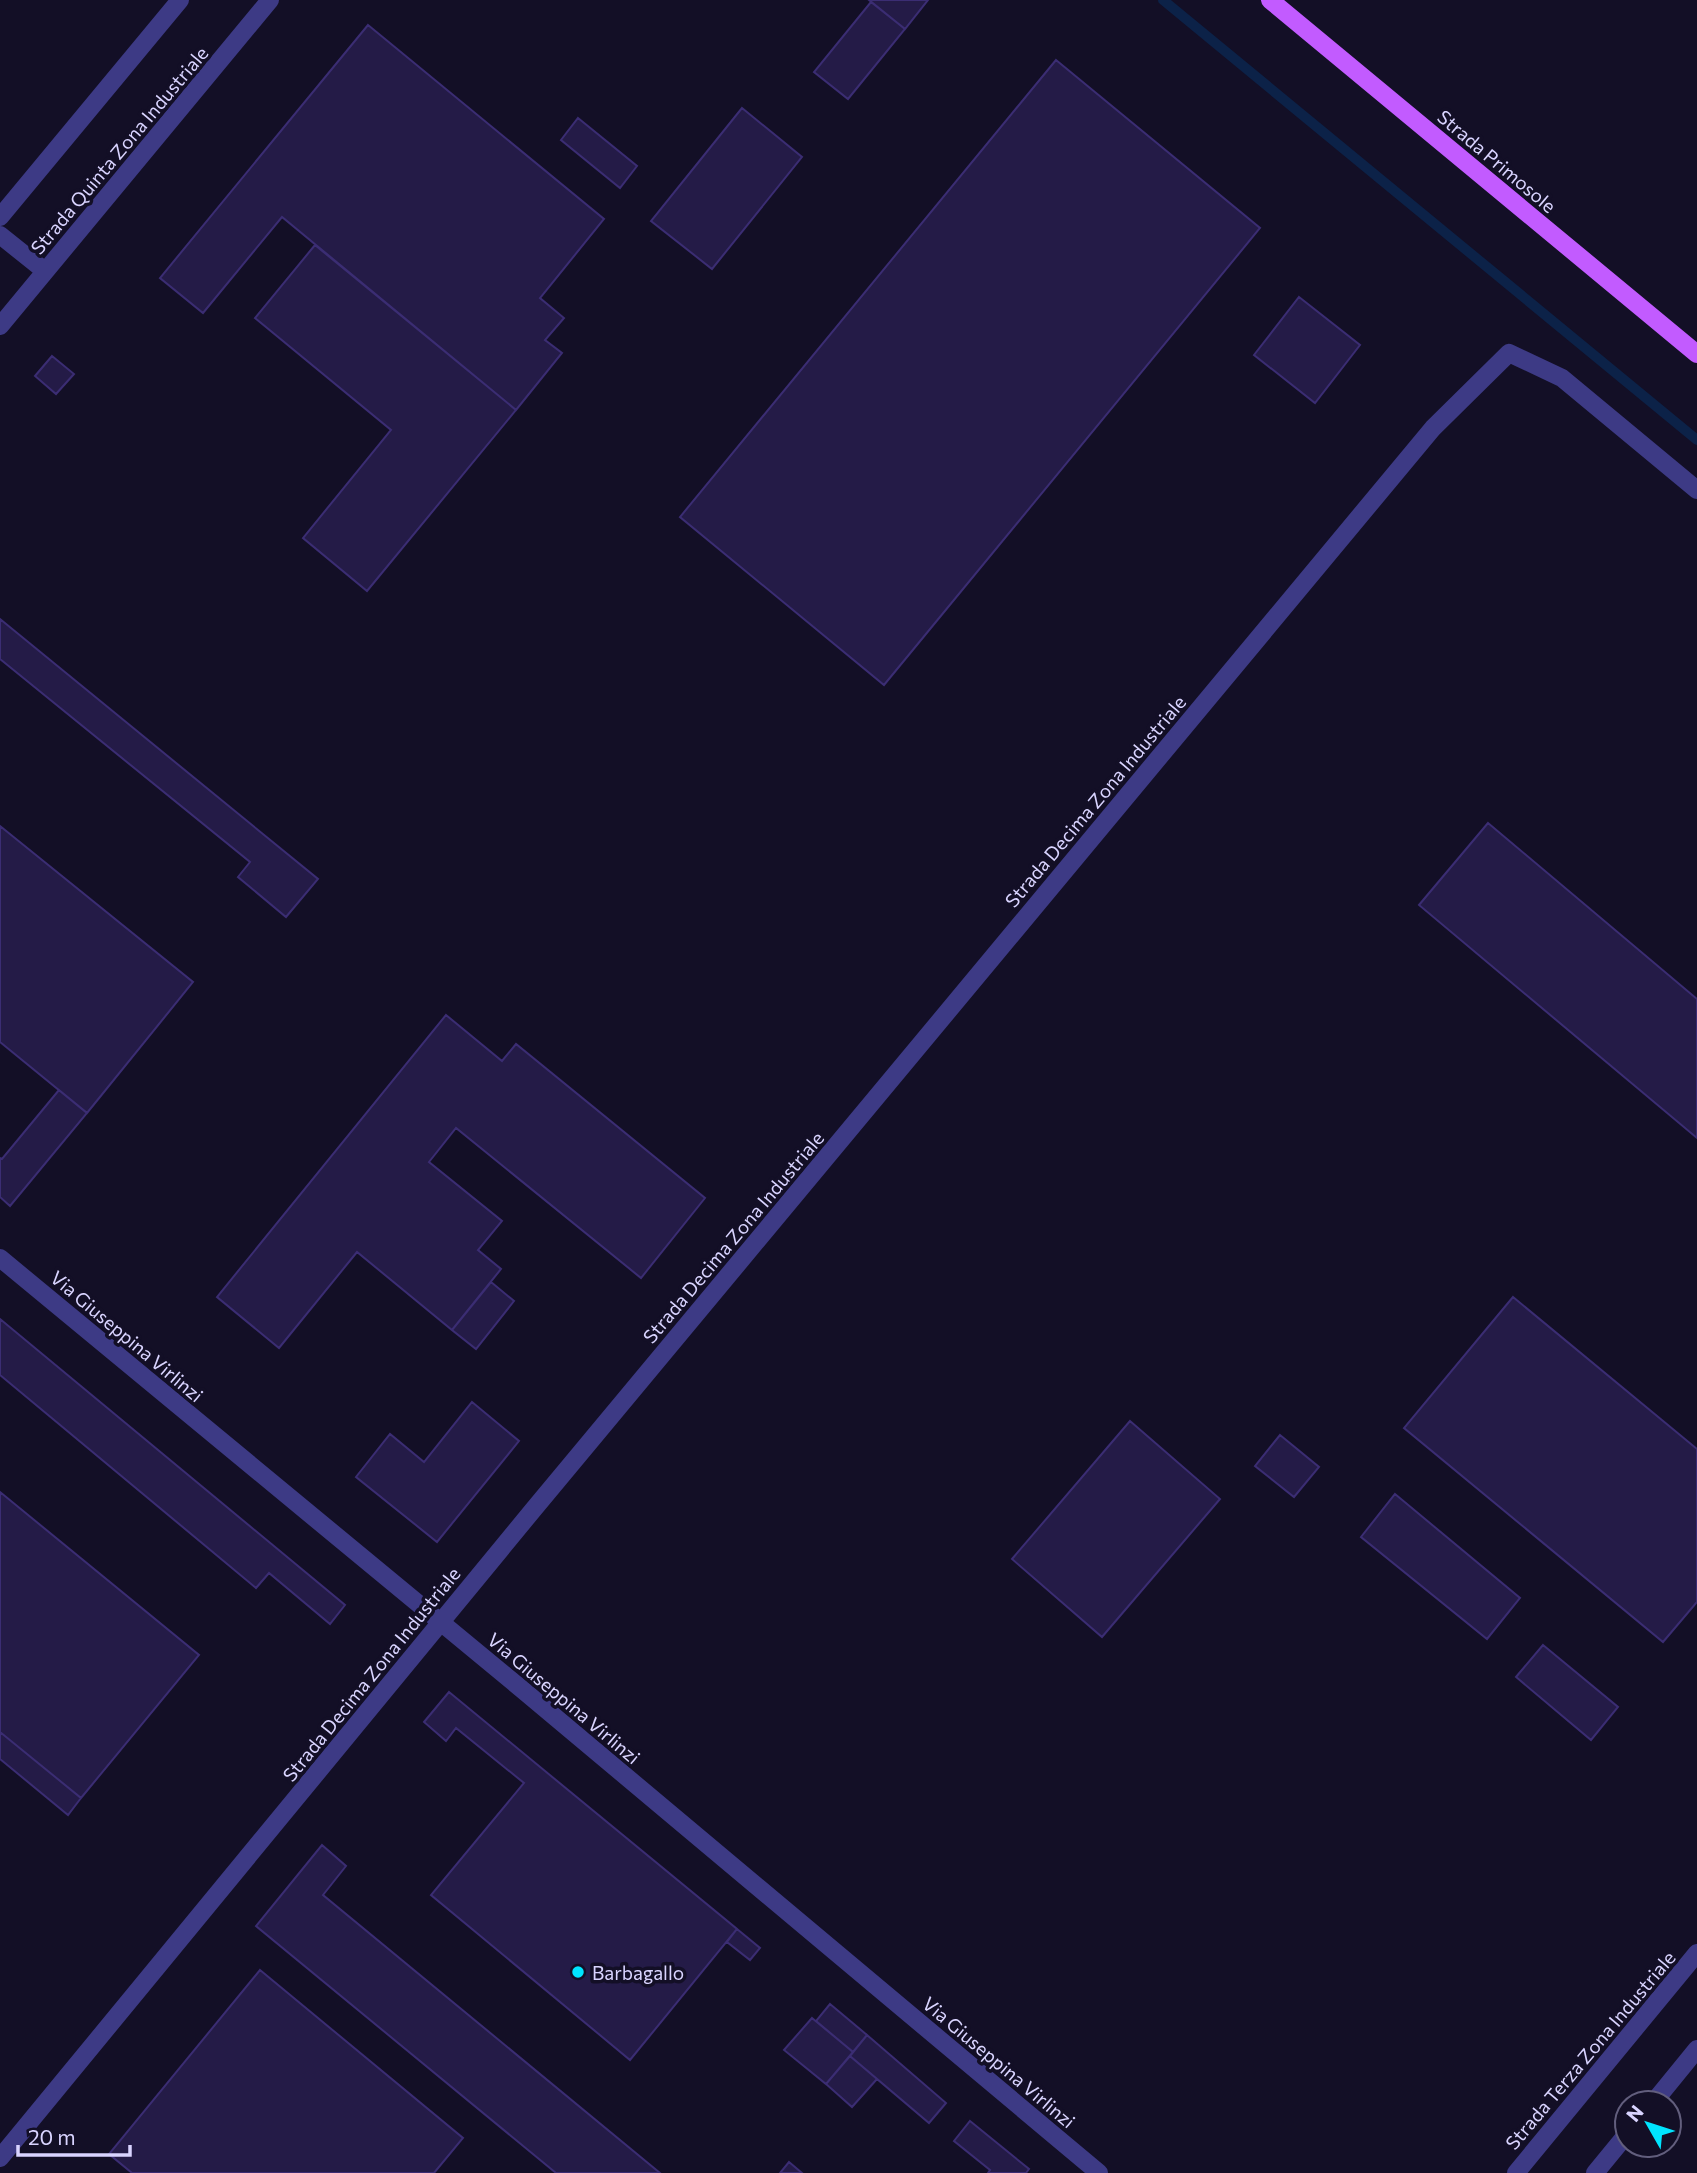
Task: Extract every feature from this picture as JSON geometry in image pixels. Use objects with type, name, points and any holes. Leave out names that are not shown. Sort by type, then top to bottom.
[{"type":"main road","name":"Strada Primosole","points":[[1270,0],[1697,354]]},
{"type":"street","points":[[0,218],[180,0]]},
{"type":"street","name":"Strada Quinta Zona Industriale","points":[[0,326],[270,0]]},
{"type":"street","points":[[0,235],[45,271]]},
{"type":"street","name":"Strada Decima Zona Industriale","points":[[0,2158],[1433,428],[1509,353],[1562,378],[1697,490]]},
{"type":"street","name":"Via Giuseppina Virlinzi","points":[[0,1258],[1099,2173]]},
{"type":"street","name":"Strada Terza Zona Industriale","points":[[1516,2173],[1697,1953]]},
{"type":"street","points":[[1664,2089],[1697,2049]]},
{"type":"street","points":[[1595,2173],[1613,2151]]},
{"type":"building","points":[[869,0],[928,0],[905,29]]},
{"type":"building","points":[[871,2],[905,29],[848,99],[814,72]]},
{"type":"building","points":[[368,25],[604,219],[540,298],[564,318],[545,340],[562,353],[516,410],[282,217],[203,313],[160,278]]},
{"type":"building","points":[[1056,60],[1260,228],[884,685],[680,517]]},
{"type":"building","points":[[742,108],[802,157],[712,269],[651,221]]},
{"type":"building","points":[[578,118],[637,166],[620,188],[561,140]]},
{"type":"building","points":[[315,245],[516,410],[367,591],[303,538],[391,430],[255,318]]},
{"type":"building","points":[[1299,297],[1360,345],[1315,403],[1254,355]]},
{"type":"building","points":[[52,356],[74,374],[56,394],[35,376]]},
{"type":"building","points":[[0,619],[318,879],[286,917],[238,877],[250,862],[0,659]]},
{"type":"building","points":[[1488,823],[1697,999],[1697,1138],[1419,905]]},
{"type":"building","points":[[0,826],[193,982],[87,1113],[0,1042]]},
{"type":"building","points":[[446,1015],[502,1061],[516,1044],[705,1198],[641,1278],[456,1128],[429,1162],[502,1221],[478,1250],[501,1269],[452,1330],[357,1252],[279,1348],[217,1297]]},
{"type":"building","points":[[59,1090],[87,1113],[10,1206],[0,1197],[0,1158],[2,1159]]},
{"type":"building","points":[[491,1282],[514,1301],[476,1349],[452,1330]]},
{"type":"building","points":[[1513,1297],[1697,1449],[1697,1602],[1663,1642],[1404,1428]]},
{"type":"building","points":[[0,1319],[345,1605],[330,1624],[269,1573],[256,1588],[0,1375]]},
{"type":"building","points":[[472,1402],[519,1441],[437,1542],[356,1477],[390,1434],[424,1462]]},
{"type":"building","points":[[1130,1421],[1220,1499],[1102,1637],[1012,1559]]},
{"type":"building","points":[[1280,1435],[1319,1467],[1294,1497],[1255,1466]]},
{"type":"building","points":[[0,1492],[199,1655],[81,1798],[0,1732]]},
{"type":"building","points":[[1395,1494],[1520,1598],[1487,1639],[1361,1537]]},
{"type":"building","points":[[1543,1645],[1618,1707],[1591,1740],[1516,1677]]},
{"type":"building","points":[[449,1692],[737,1929],[630,2060],[431,1895],[524,1783],[456,1728],[446,1741],[424,1722]]},
{"type":"building","points":[[0,1732],[81,1798],[68,1815],[0,1759]]},
{"type":"building","points":[[322,1845],[346,1866],[323,1895],[660,2173],[556,2173],[256,1926]]},
{"type":"building","points":[[737,1929],[760,1948],[750,1960],[727,1942]]},
{"type":"building","points":[[260,1970],[463,2138],[434,2173],[132,2173],[109,2154]]},
{"type":"building","points":[[830,2004],[867,2035],[853,2052],[816,2021]]},
{"type":"building","points":[[812,2018],[853,2052],[826,2084],[784,2050]]},
{"type":"building","points":[[867,2035],[946,2103],[929,2123],[850,2056]]},
{"type":"building","points":[[850,2056],[877,2079],[852,2107],[826,2084]]},
{"type":"building","points":[[970,2121],[1029,2169],[1026,2173],[988,2173],[990,2170],[954,2141]]},
{"type":"building","points":[[789,2162],[802,2173],[780,2173]]},
{"type":"waterway","points":[[1163,0],[1697,440]]},
{"type":"place","name":"Barbagallo","points":[[578,1972]]}]
